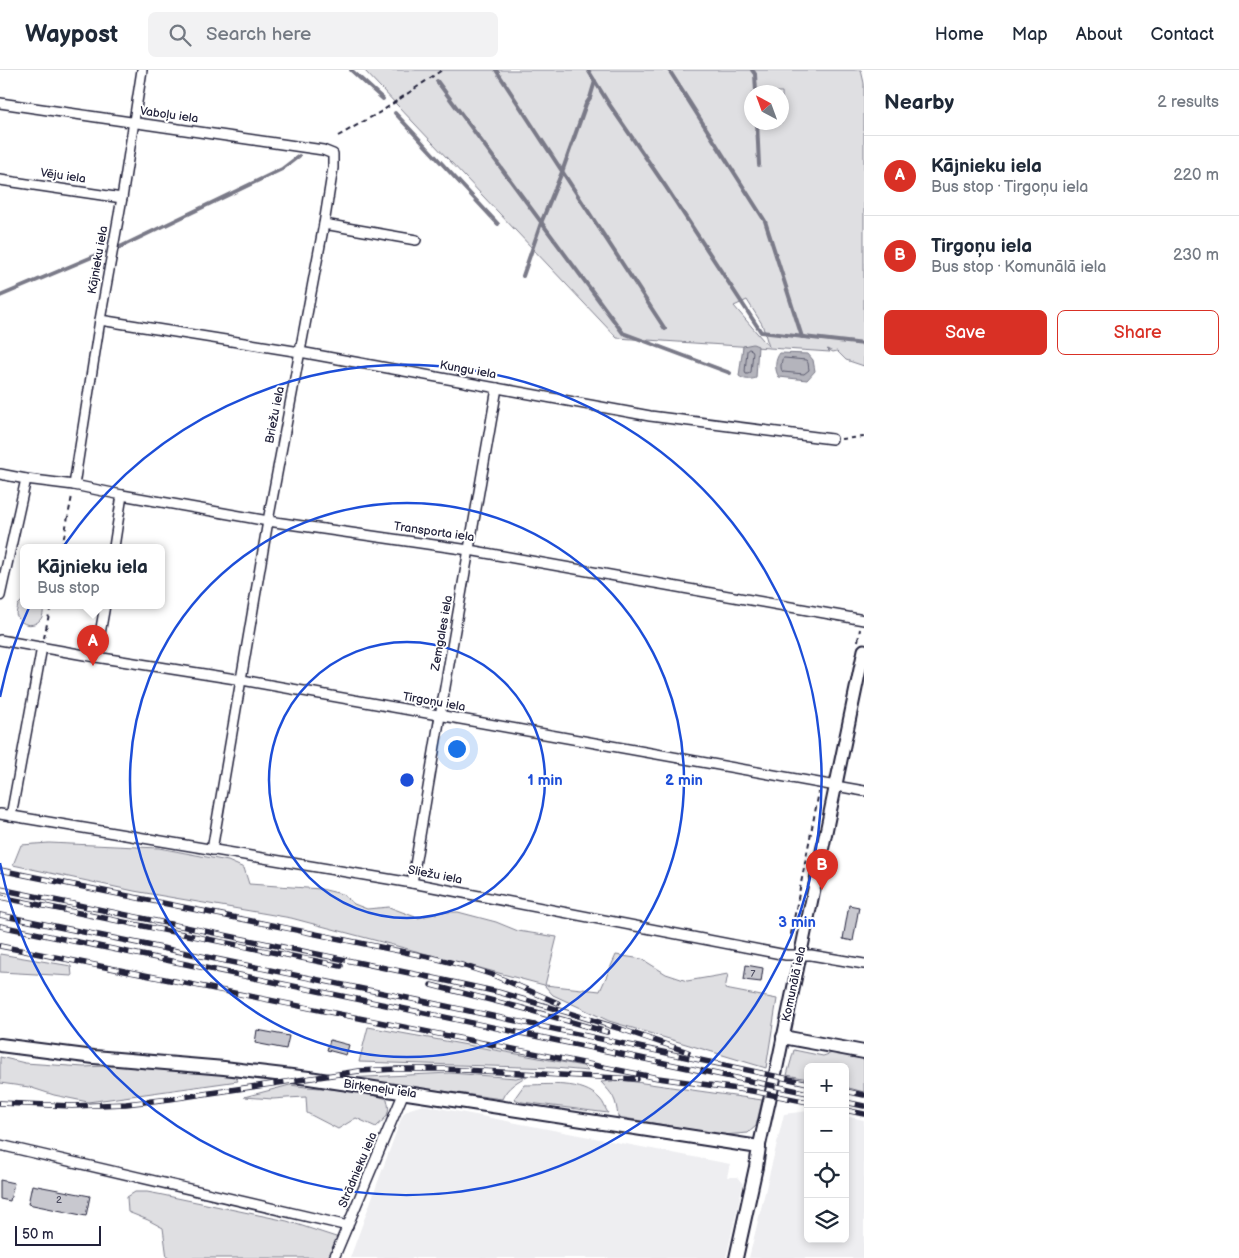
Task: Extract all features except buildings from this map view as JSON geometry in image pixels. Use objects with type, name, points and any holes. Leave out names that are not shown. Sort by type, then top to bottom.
[{"type":"main road","points":[[783,1037],[864,1052]]},
{"type":"main road","name":"Birķeneļu iela","points":[[0,1045],[94,1057],[224,1068],[309,1078],[759,1147]]},
{"type":"main road","name":"Komunālā iela","points":[[736,1258],[759,1147]]},
{"type":"street","name":"Kājnieku iela","points":[[74,485],[142,70]]},
{"type":"street","name":"Vaboļu iela","points":[[0,104],[324,150],[333,154]]},
{"type":"street","name":"Briežu iela","points":[[212,850],[268,521],[324,224],[333,168],[333,154]]},
{"type":"street","name":"Vēju iela","points":[[0,180],[122,198]]},
{"type":"street","points":[[324,224],[416,240]]},
{"type":"street","name":"Kungu iela","points":[[100,320],[300,352],[650,416],[832,439]]},
{"type":"street","name":"Zemgales iela","points":[[412,883],[497,388]]},
{"type":"street","name":"Transporta iela","points":[[0,474],[74,485],[268,521],[469,550],[864,620]]},
{"type":"street","points":[[0,596],[26,479]]},
{"type":"street","points":[[114,544],[122,495]]},
{"type":"street","points":[[96,657],[104,609]]},
{"type":"street","name":"Tirgoņu iela","points":[[0,640],[242,680],[864,791]]},
{"type":"street","points":[[11,816],[42,647]]},
{"type":"street","name":"Komunālā iela","points":[[759,1147],[864,650]]},
{"type":"street","name":"Sliežu iela","points":[[0,814],[412,883],[786,956],[811,955],[864,964]]},
{"type":"street","name":"Strādnieku iela","points":[[334,1258],[404,1092]]},
{"type":"street","points":[[0,1144],[348,1226]]},
{"type":"path","points":[[338,136],[382,112],[442,70]]},
{"type":"path","points":[[832,439],[864,437]]},
{"type":"path","points":[[63,544],[74,485]]},
{"type":"path","points":[[42,647],[50,609]]},
{"type":"shaded area","points":[[364,70],[861,70],[864,83],[864,366],[846,360],[837,351],[833,352],[827,349],[830,352],[617,338]],"holes":[[[747,300],[762,324],[769,347],[734,306]]]},
{"type":"shaded area","points":[[20,603],[20,609],[43,609],[42,617],[35,624],[24,624],[16,614]]},
{"type":"shaded area","points":[[49,843],[159,848],[228,861],[244,868],[249,884],[321,889],[342,894],[354,904],[367,909],[389,907],[418,918],[442,912],[458,912],[496,922],[518,931],[557,937],[545,985],[600,991],[616,955],[642,959],[666,974],[687,981],[728,974],[725,989],[777,999],[766,1068],[609,1021],[553,995],[544,985],[291,918],[134,891],[13,865],[21,845]]},
{"type":"shaded area","points":[[0,954],[71,966],[72,976],[0,972]]},
{"type":"shaded area","points":[[368,1027],[583,1066],[588,1071],[555,1068],[359,1062]]},
{"type":"shaded area","points":[[794,1050],[823,1056],[832,1053],[864,1059],[864,1092],[849,1088],[849,1063],[804,1063],[804,1078],[787,1075]]},
{"type":"shaded area","points":[[0,1057],[25,1063],[84,1067],[126,1065],[235,1076],[238,1081],[88,1102],[54,1095],[29,1087],[0,1083]]},
{"type":"shaded area","points":[[450,1073],[516,1078],[529,1075],[510,1088],[502,1099],[346,1078]]},
{"type":"shaded area","points":[[622,1080],[762,1100],[756,1126],[748,1133],[724,1135],[618,1117],[613,1097],[601,1082]]},
{"type":"shaded area","points":[[554,1084],[584,1089],[600,1099],[608,1113],[522,1102],[514,1099],[524,1085]]},
{"type":"shaded area","points":[[290,1085],[364,1092],[387,1099],[388,1112],[376,1127],[356,1118],[338,1129],[307,1113],[306,1097],[273,1099],[244,1097]]},
{"type":"shaded area","points":[[423,1105],[730,1164],[727,1177],[737,1177],[743,1184],[726,1258],[350,1258],[401,1119],[404,1113],[410,1109]]},
{"type":"shaded area","points":[[804,1112],[804,1243],[849,1243],[849,1117],[864,1120],[864,1258],[749,1258],[784,1114]]},
{"type":"shaded area","points":[[135,1192],[158,1194],[287,1221],[339,1238],[328,1258],[167,1258],[163,1228],[128,1212],[127,1197]]},
{"type":"water","points":[[753,344],[758,346],[756,378],[745,379],[739,376],[743,346]]},
{"type":"water","points":[[780,353],[808,354],[813,360],[815,371],[807,380],[779,377],[776,365]]},
{"type":"waterway","points":[[351,70],[383,99]]},
{"type":"waterway","points":[[496,70],[665,329]]},
{"type":"waterway","points":[[588,70],[761,332],[864,344]]},
{"type":"waterway","points":[[669,70],[765,221],[802,337]]},
{"type":"waterway","points":[[752,70],[755,74],[756,85]]},
{"type":"waterway","points":[[437,81],[623,333],[730,373]]},
{"type":"waterway","points":[[523,276],[595,81]]},
{"type":"waterway","points":[[395,113],[498,224]]},
{"type":"waterway","points":[[757,130],[759,165]]},
{"type":"waterway","points":[[120,247],[282,169],[299,156]]},
{"type":"waterway","points":[[0,296],[104,252]]},
{"type":"railway","points":[[0,870],[434,958],[493,975],[558,1003]]},
{"type":"railway","points":[[0,889],[498,992],[618,1028],[688,1052]]},
{"type":"railway","points":[[0,897],[341,966]]},
{"type":"railway","points":[[0,915],[422,1001],[804,1082]]},
{"type":"railway","points":[[0,926],[804,1092]]},
{"type":"railway","points":[[0,946],[658,1078],[752,1091],[804,1101]]},
{"type":"railway","points":[[431,985],[607,1032]]},
{"type":"railway","points":[[0,1103],[72,1106],[126,1104],[359,1071],[397,1069],[444,1069],[637,1079]]},
{"type":"railway","points":[[849,1092],[864,1095]]},
{"type":"railway","points":[[849,1103],[864,1106]]},
{"type":"railway","points":[[849,1111],[864,1114]]},
{"type":"place","name":"Kājnieku iela","points":[[93,666]]},
{"type":"place","name":"Tirgoņu iela","points":[[822,890]]}]
